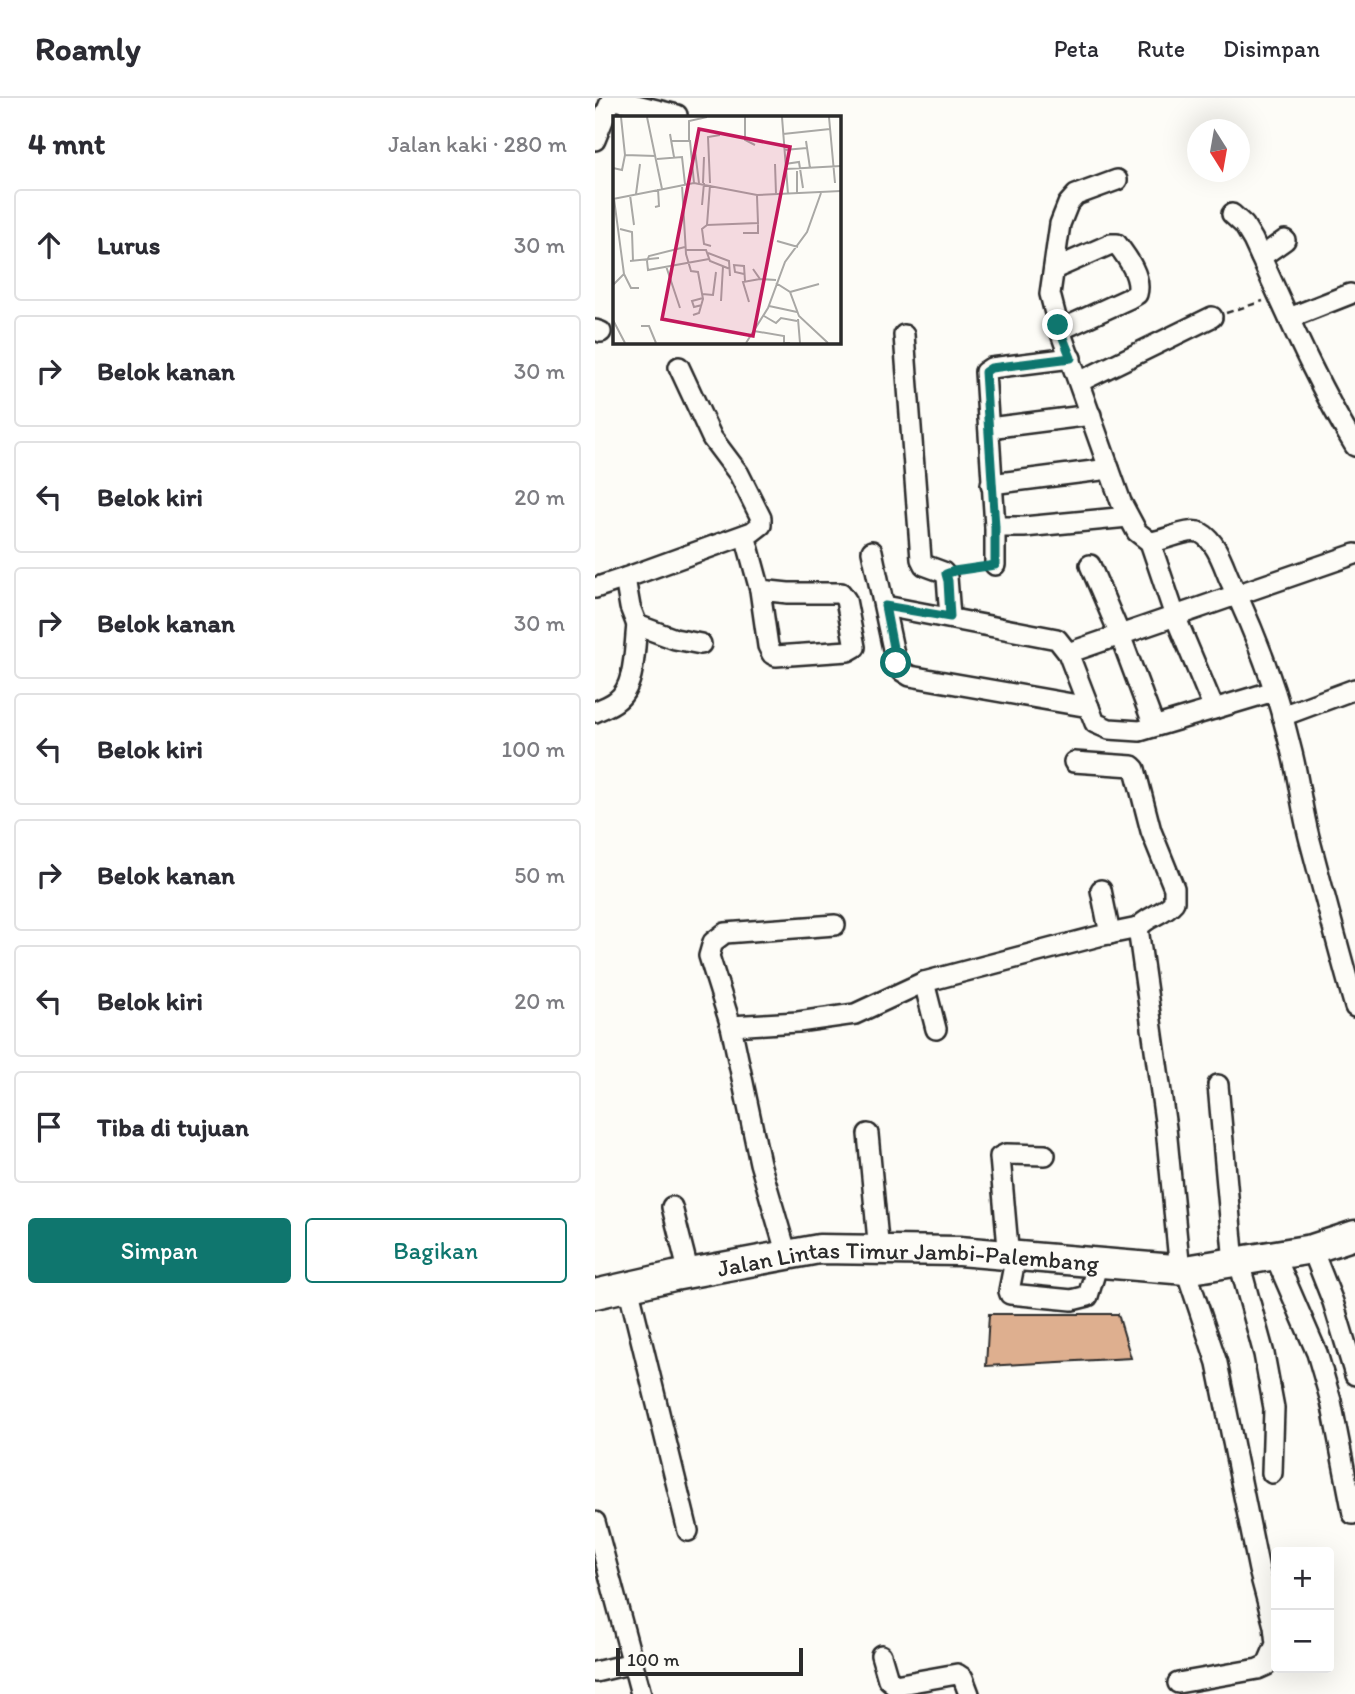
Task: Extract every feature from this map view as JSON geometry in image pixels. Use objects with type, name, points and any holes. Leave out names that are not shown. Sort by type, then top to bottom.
[{"type":"highway","name":"Jalan Lintas Timur Jambi-Palembang","points":[[595,1294],[819,1249],[1012,1252],[1098,1263],[1182,1266],[1232,1263],[1275,1256],[1312,1249],[1355,1235]]},
{"type":"highway","name":"Jalan Lintas Timur Jambi-Palembang","points":[[595,1287],[784,1245],[816,1241],[878,1241],[1182,1266]]},
{"type":"street","points":[[595,141],[612,98],[677,115]]},
{"type":"street","points":[[1117,180],[1076,195],[1068,204],[1060,224],[1050,294],[1109,469],[1128,517],[1137,532],[1150,542],[1175,616],[1213,709]]},
{"type":"street","points":[[1232,214],[1244,225],[1261,257],[1335,414],[1355,446]]},
{"type":"street","points":[[1261,257],[1286,240]]},
{"type":"street","points":[[1054,269],[1117,243],[1132,266],[1139,288],[1137,294],[1060,330]]},
{"type":"street","points":[[1289,318],[1350,294]]},
{"type":"street","points":[[1079,382],[1212,317]]},
{"type":"street","points":[[904,335],[921,559],[927,567],[946,574],[950,617]]},
{"type":"street","points":[[995,565],[985,372],[987,369],[1071,358]]},
{"type":"street","points":[[595,588],[745,534],[761,525],[761,518],[739,474],[712,438],[679,367]]},
{"type":"street","points":[[989,428],[1091,415]]},
{"type":"street","points":[[991,484],[1109,469]]},
{"type":"street","points":[[995,527],[1024,527],[1128,517]]},
{"type":"street","points":[[1150,542],[1190,531],[1203,534],[1215,549],[1237,594],[1264,657],[1282,716],[1308,832],[1355,1007]]},
{"type":"street","points":[[745,534],[759,590],[768,646],[772,654],[776,656],[848,651],[855,647],[846,600],[841,593],[759,590]]},
{"type":"street","points":[[872,551],[896,663],[902,671],[910,676],[1089,707]]},
{"type":"street","points":[[1068,653],[1355,554]]},
{"type":"street","points":[[1090,565],[1154,726]]},
{"type":"street","points":[[595,712],[617,701],[629,682],[637,625],[630,607],[625,578]]},
{"type":"street","points":[[885,606],[1057,639],[1068,653],[1094,723],[1109,729],[1140,731],[1274,691]]},
{"type":"street","points":[[637,625],[675,639],[701,644]]},
{"type":"street","points":[[1282,716],[1355,689]]},
{"type":"street","points":[[1074,762],[1132,766],[1135,769],[1151,831],[1174,888],[1174,902],[1169,908],[1143,922],[1139,928],[1182,1266],[1217,1363],[1259,1570],[1274,1626],[1276,1644],[1267,1665],[1258,1669],[1178,1683]]},
{"type":"street","points":[[1101,890],[1109,934]]},
{"type":"street","points":[[784,1245],[760,1163],[731,1026],[709,956],[713,942],[725,933],[835,925]]},
{"type":"street","points":[[731,1026],[798,1022],[856,1014],[924,982],[1139,928]]},
{"type":"street","points":[[924,982],[936,1029]]},
{"type":"street","points":[[1218,1085],[1232,1263],[1264,1354],[1274,1408],[1272,1473]]},
{"type":"street","points":[[868,1134],[878,1241]]},
{"type":"street","points":[[1045,1155],[1006,1154],[1000,1157],[1012,1252],[1010,1294],[1072,1300],[1089,1296],[1098,1263]]},
{"type":"street","points":[[672,1207],[687,1266]]},
{"type":"street","points":[[1312,1249],[1333,1302],[1355,1375]]},
{"type":"street","points":[[1275,1256],[1317,1353],[1331,1401],[1353,1514]]},
{"type":"street","points":[[628,1286],[688,1531]]},
{"type":"street","points":[[595,1522],[598,1544],[641,1694]]},
{"type":"street","points":[[881,1655],[891,1683],[899,1685],[957,1674],[963,1678],[969,1694]]},
{"type":"street","points":[[595,1672],[632,1663]]},
{"type":"path","points":[[1212,317],[1279,296]]},
{"type":"path","points":[[946,574],[960,569],[995,565]]},
{"type":"building","points":[[989,1314],[1118,1314],[1131,1358],[986,1366]]},
{"type":"route","points":[[896,663],[885,606],[950,617],[946,574],[995,565],[985,372],[991,368],[1071,358],[1058,325]]}]
